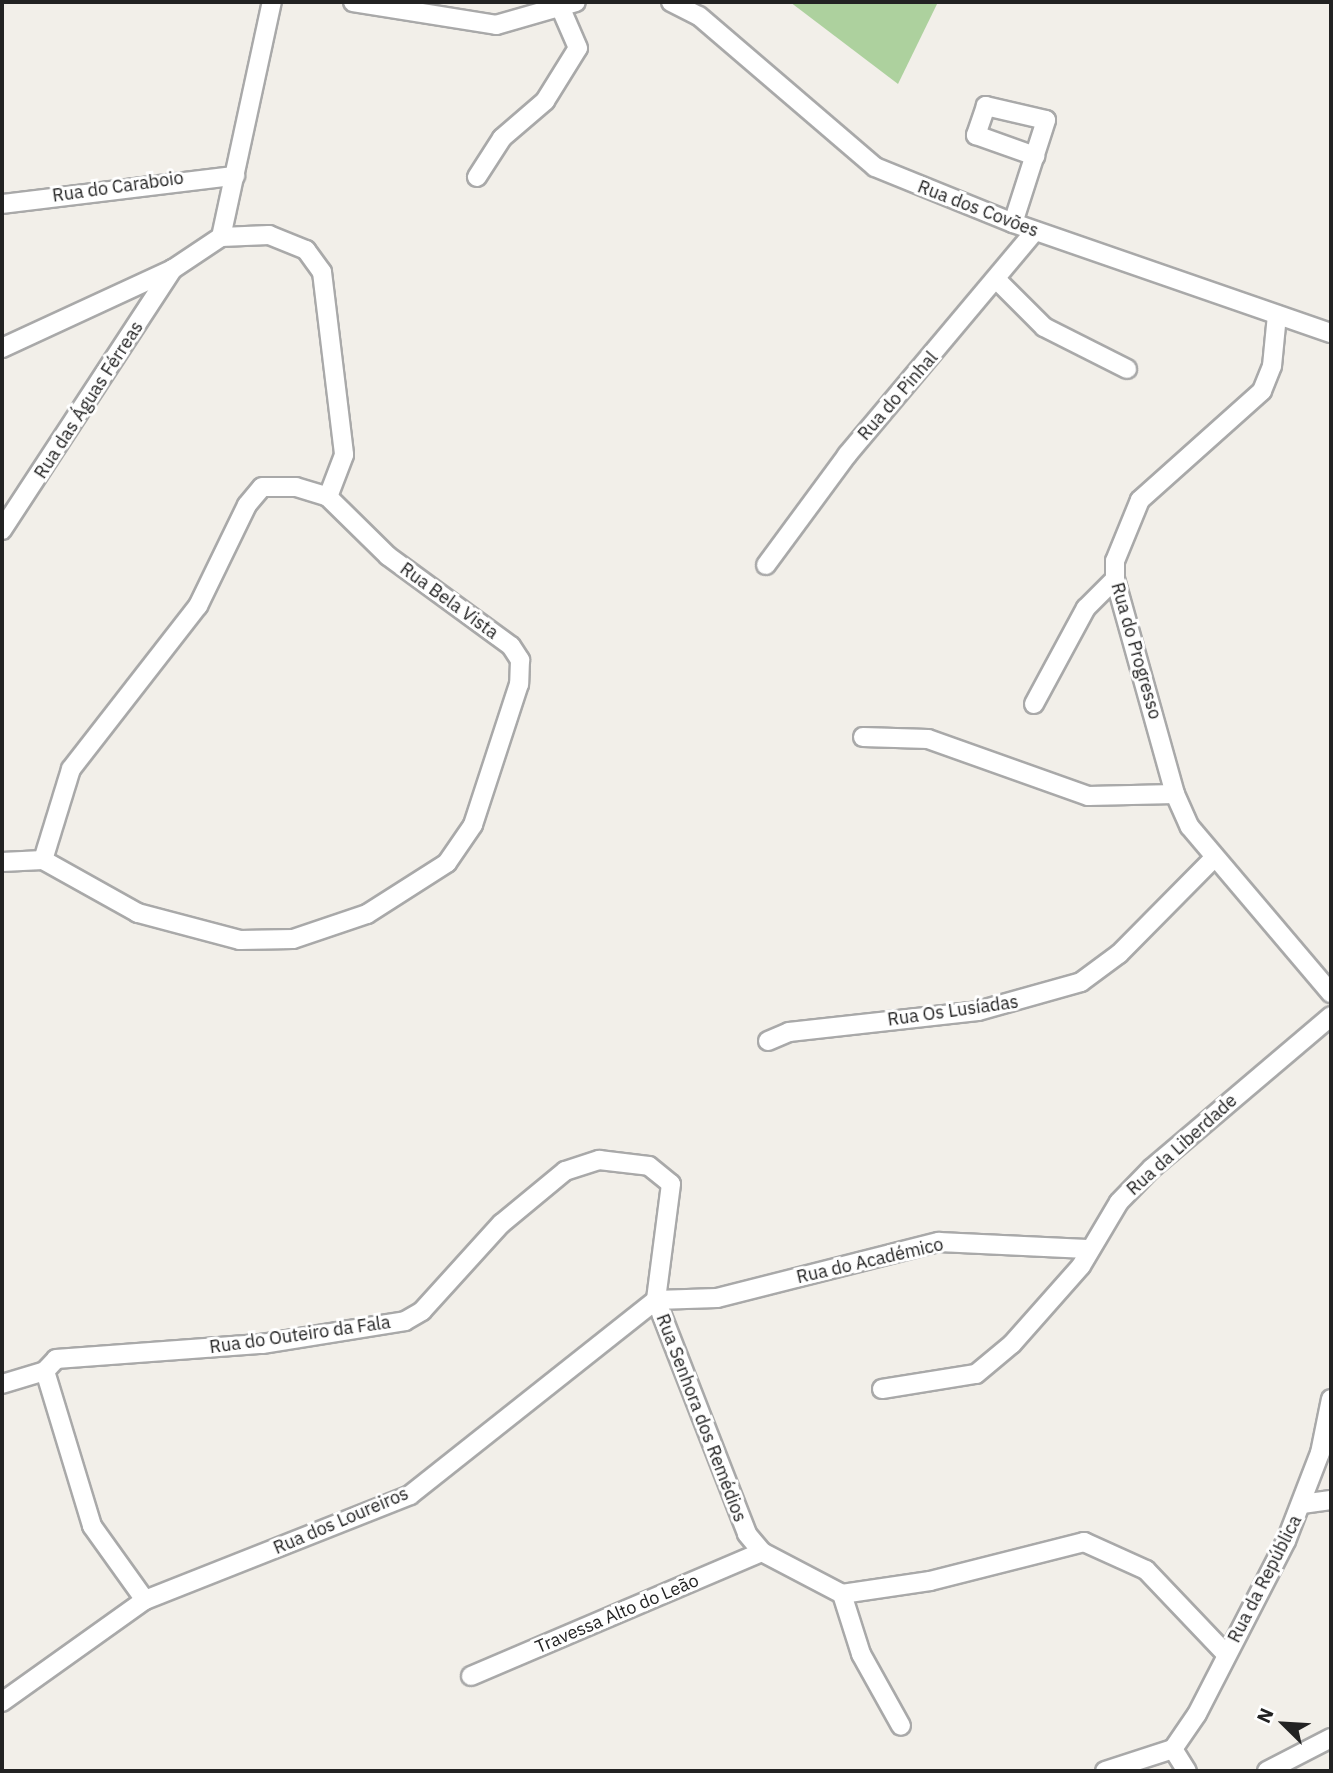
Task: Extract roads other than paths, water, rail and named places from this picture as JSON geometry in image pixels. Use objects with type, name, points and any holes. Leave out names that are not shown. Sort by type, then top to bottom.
[{"type":"street","points":[[221,237],[272,2]]},
{"type":"street","points":[[354,2],[474,24],[513,23],[565,3],[578,48],[545,101],[502,138],[477,177]]},
{"type":"street","name":"Rua dos Covões","points":[[671,2],[699,16],[820,126],[875,167],[1013,223],[1331,334]]},
{"type":"street","points":[[1013,223],[1035,156]]},
{"type":"street","name":"Rua do Caraboio","points":[[2,204],[235,176]]},
{"type":"street","name":"Rua do Pinhal","points":[[765,565],[847,455],[999,281],[1035,231]]},
{"type":"street","points":[[2,348],[173,269],[221,237],[270,235],[306,250],[322,272],[344,455],[328,497],[296,486],[262,487],[247,505],[198,606],[71,769],[43,860],[2,862]]},
{"type":"street","name":"Rua das Águas Férreas","points":[[2,530],[173,269]]},
{"type":"street","points":[[999,281],[1044,327],[1127,369]]},
{"type":"street","name":"Rua do Progresso","points":[[1276,314],[1272,366],[1262,391],[1140,500],[1115,561],[1115,579],[1175,794],[1214,858],[1331,993]]},
{"type":"street","name":"Rua Bela Vista","points":[[43,860],[138,914],[240,940],[293,939],[367,914],[447,863],[473,825],[519,684],[520,660],[511,646],[388,556],[328,497]]},
{"type":"street","points":[[1034,704],[1086,608],[1115,579]]},
{"type":"street","points":[[863,737],[928,739],[1000,762],[1088,796],[1175,794]]},
{"type":"street","name":"Rua Os Lusíadas","points":[[768,1041],[789,1031],[978,1011],[1081,982],[1119,954],[1214,858]]},
{"type":"street","name":"Rua da Liberdade","points":[[882,1389],[976,1374],[1021,1335],[1081,1266],[1087,1249],[1152,1168],[1331,1016]]},
{"type":"street","name":"Rua do Outeiro da Fala","points":[[2,1384],[46,1371],[56,1359],[262,1344],[405,1321],[422,1311],[501,1224],[565,1171],[598,1160],[649,1166],[671,1184],[656,1300]]},
{"type":"street","name":"Rua do Académico","points":[[656,1300],[717,1298],[940,1242],[1087,1249]]},
{"type":"street","name":"Rua Senhora dos Remédios","points":[[656,1300],[747,1534],[762,1552],[842,1594]]},
{"type":"street","name":"Rua dos Loureiros","points":[[2,1702],[145,1600],[410,1495],[656,1300]]},
{"type":"street","points":[[46,1371],[92,1526],[145,1600]]},
{"type":"street","name":"Rua da República","points":[[1173,1749],[1227,1655],[1302,1504],[1331,1399]]},
{"type":"street","points":[[1302,1504],[1331,1500]]},
{"type":"street","points":[[901,1726],[861,1654],[842,1594],[930,1581],[1084,1542],[1146,1570],[1227,1655]]},
{"type":"street","name":"Travessa Alto do Leão","points":[[471,1676],[762,1552]]},
{"type":"street","points":[[1267,1771],[1331,1738]]},
{"type":"street","points":[[1105,1771],[1173,1749],[1187,1771]]}]
